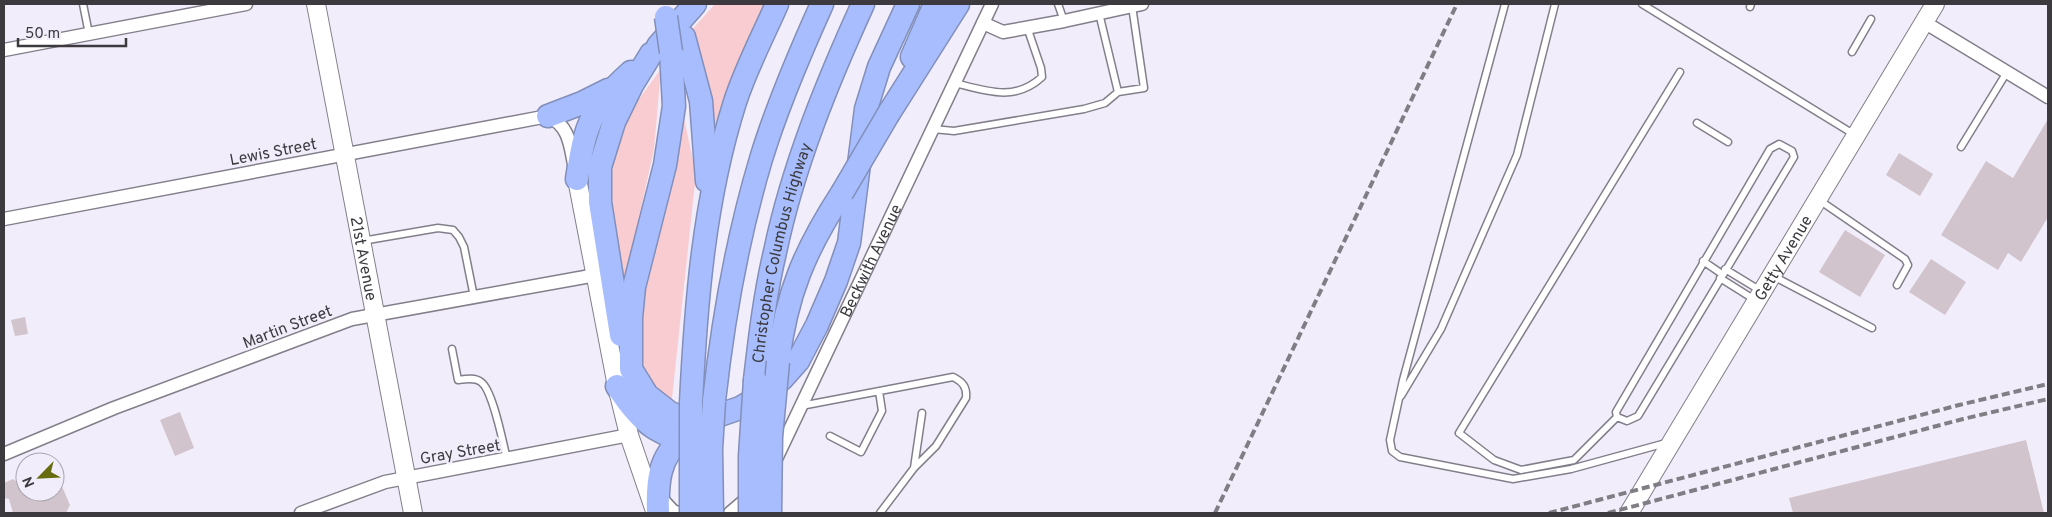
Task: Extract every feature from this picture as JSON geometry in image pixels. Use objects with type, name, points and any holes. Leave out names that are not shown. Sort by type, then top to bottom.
[{"type":"highway","points":[[695,4],[669,48],[632,85],[614,122],[604,152],[599,183],[604,234],[621,334],[626,400],[648,424],[665,435],[684,437],[705,436],[741,424],[778,402],[794,379],[836,281],[849,243],[866,109],[879,67],[908,4]]},
{"type":"highway","points":[[706,221],[724,137],[736,100],[751,61],[777,4]]},
{"type":"highway","points":[[712,513],[714,401],[725,309],[735,257],[747,206],[777,112],[822,4]]},
{"type":"highway","name":"Christopher Columbus Highway","points":[[750,513],[750,456],[755,380],[765,299],[775,251],[788,199],[822,100],[863,4]]},
{"type":"highway","points":[[889,113],[935,4]]},
{"type":"highway","points":[[770,513],[771,437],[778,362],[781,335],[794,283],[814,238],[889,113],[958,4]]},
{"type":"highway","points":[[624,377],[634,287],[666,165],[674,106],[668,8]]},
{"type":"highway","points":[[548,116],[582,103],[617,85],[669,48]]},
{"type":"highway","points":[[669,48],[701,100],[706,151],[706,221],[695,326],[690,403],[691,513]]},
{"type":"highway","points":[[577,179],[586,130],[597,109],[617,85]]},
{"type":"highway","points":[[624,377],[670,413],[682,417],[714,417],[740,408],[772,388],[790,371],[806,348]]},
{"type":"highway","points":[[657,507],[658,483],[664,459],[684,437]]},
{"type":"street","points":[[4,50],[246,4]]},
{"type":"street","name":"21st Avenue","points":[[316,4],[413,513]]},
{"type":"street","name":"Beckwith Avenue","points":[[746,513],[802,406],[992,4]]},
{"type":"street","name":"Getty Avenue","points":[[1629,513],[1935,4]]},
{"type":"street","points":[[983,22],[1003,32],[1137,5]]},
{"type":"street","points":[[1924,22],[2048,97]]},
{"type":"street","points":[[548,116],[560,123],[570,141],[596,275],[624,377],[629,435],[657,507],[678,513]]},
{"type":"street","name":"Lewis Street","points":[[4,219],[344,153],[548,116]]},
{"type":"street","name":"Martin Street","points":[[4,454],[114,408],[352,319],[596,275]]},
{"type":"street","name":"Gray Street","points":[[301,513],[385,482],[406,477],[629,435]]},
{"type":"street","points":[[730,513],[760,487]]},
{"type":"lane","points":[[83,4],[89,34]]},
{"type":"lane","points":[[1058,4],[1064,21]]},
{"type":"lane","points":[[1505,4],[1397,403],[1390,440],[1392,451],[1400,457],[1513,479],[1570,469],[1672,442]]},
{"type":"lane","points":[[1397,403],[1441,329],[1517,155],[1556,4]]},
{"type":"lane","points":[[1642,4],[1856,136]]},
{"type":"lane","points":[[933,129],[954,131],[1084,110],[1105,103],[1118,92],[1144,88],[1137,5]]},
{"type":"lane","points":[[1099,13],[1118,92]]},
{"type":"lane","points":[[1852,52],[1871,19]]},
{"type":"lane","points":[[955,83],[1000,94],[1035,83],[1042,77],[1041,68],[1027,27]]},
{"type":"lane","points":[[1616,417],[1627,421],[1638,416],[1794,157],[1792,151],[1779,144],[1770,149],[1616,412],[1616,417],[1574,460],[1521,470],[1494,460],[1459,433],[1680,72]]},
{"type":"lane","points":[[1961,147],[2007,72]]},
{"type":"lane","points":[[1697,123],[1728,142]]},
{"type":"lane","points":[[1818,199],[1905,259],[1908,265],[1897,285]]},
{"type":"lane","points":[[361,241],[438,228],[453,230],[459,236],[464,247],[474,297]]},
{"type":"lane","points":[[1703,261],[1760,296]]},
{"type":"lane","points":[[1723,274],[1760,296]]},
{"type":"lane","points":[[1772,276],[1872,328]]},
{"type":"lane","points":[[452,349],[458,380],[477,380],[482,382],[485,387],[496,413],[506,459]]},
{"type":"lane","points":[[802,406],[954,377],[962,381],[966,390],[966,398],[936,446],[914,468],[880,513]]},
{"type":"lane","points":[[830,436],[861,452],[882,411],[879,391]]},
{"type":"lane","points":[[914,468],[922,414]]},
{"type":"shaded area","points":[[715,4],[765,4],[710,137],[689,33]]},
{"type":"shaded area","points":[[661,69],[654,149],[621,299],[603,173],[619,126]]},
{"type":"shaded area","points":[[680,100],[696,174],[671,408],[637,370],[640,296]]},
{"type":"building","points":[[2048,119],[2048,217],[2021,262],[2008,253],[1998,270],[1941,235],[1986,161],[2013,178]]},
{"type":"building","points":[[1899,153],[1933,174],[1920,196],[1886,175]]},
{"type":"building","points":[[1845,230],[1885,255],[1860,297],[1819,272]]},
{"type":"building","points":[[1931,259],[1966,282],[1945,315],[1909,292]]},
{"type":"building","points":[[25,317],[28,334],[15,336],[11,320]]},
{"type":"building","points":[[180,412],[194,448],[175,456],[160,420]]},
{"type":"building","points":[[2026,440],[2044,513],[1793,513],[1789,498]]},
{"type":"building","points":[[13,479],[15,480],[15,502],[65,502],[65,493],[70,505],[66,513],[13,513],[9,499],[4,498],[4,483]]},
{"type":"railway","points":[[1215,513],[1457,4]]},
{"type":"railway","points":[[1549,513],[1959,405],[2048,384]]},
{"type":"railway","points":[[1608,513],[1963,419],[2048,399]]}]
